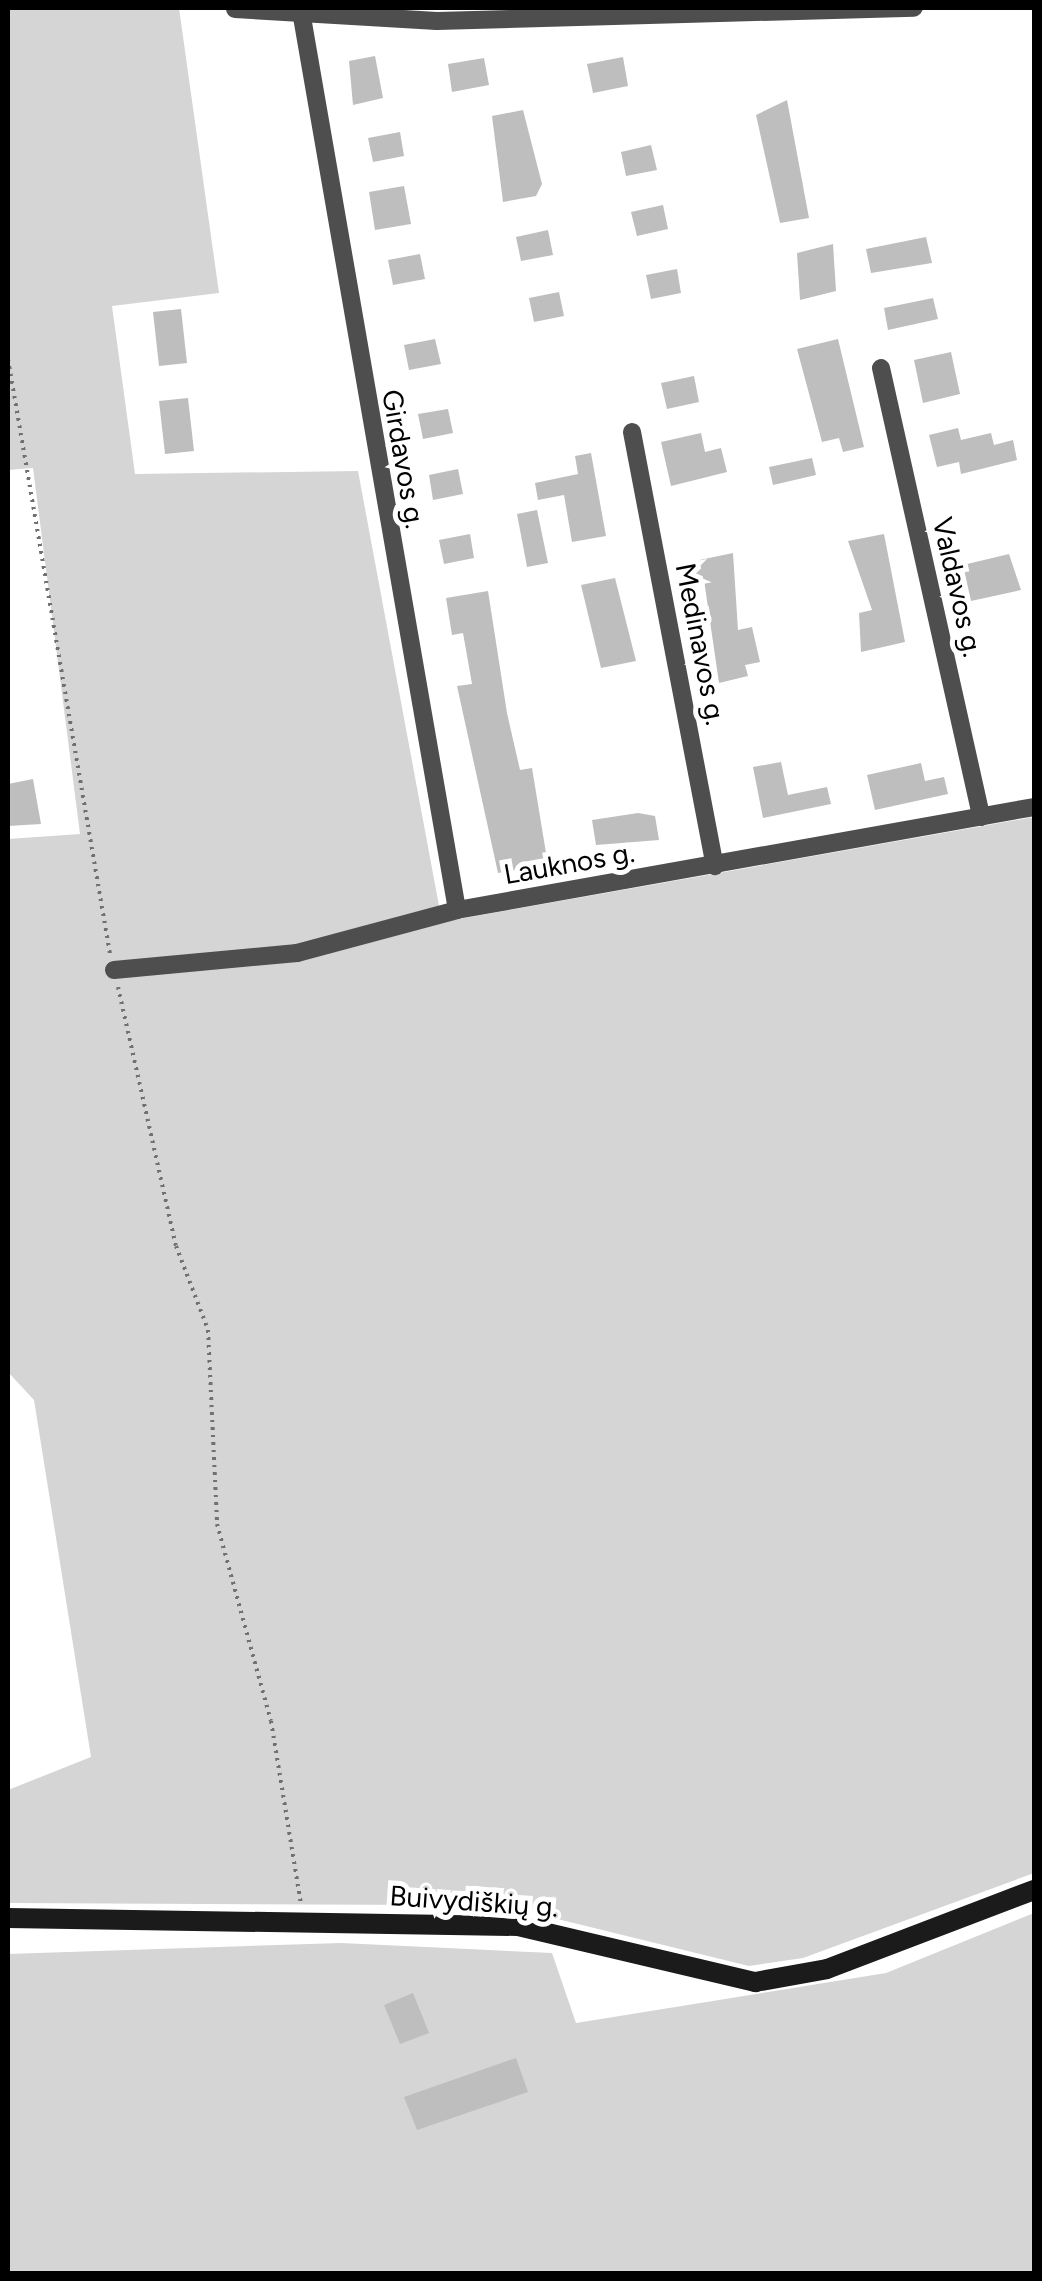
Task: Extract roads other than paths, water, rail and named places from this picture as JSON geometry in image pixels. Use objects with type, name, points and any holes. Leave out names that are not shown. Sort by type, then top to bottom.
[{"type":"main road","name":"Buivydiškių g.","points":[[8,1918],[518,1926],[612,1947],[721,1980],[788,1980],[1034,1890]]},
{"type":"street","points":[[235,9],[302,17],[642,20],[914,8]]},
{"type":"street","name":"Girdavos g.","points":[[302,17],[458,910]]},
{"type":"street","name":"Valdavos g.","points":[[881,368],[981,817]]},
{"type":"street","name":"Medinavos g.","points":[[632,432],[715,866]]},
{"type":"street","name":"Lauknos g.","points":[[114,970],[297,953],[458,910],[1034,807]]}]
